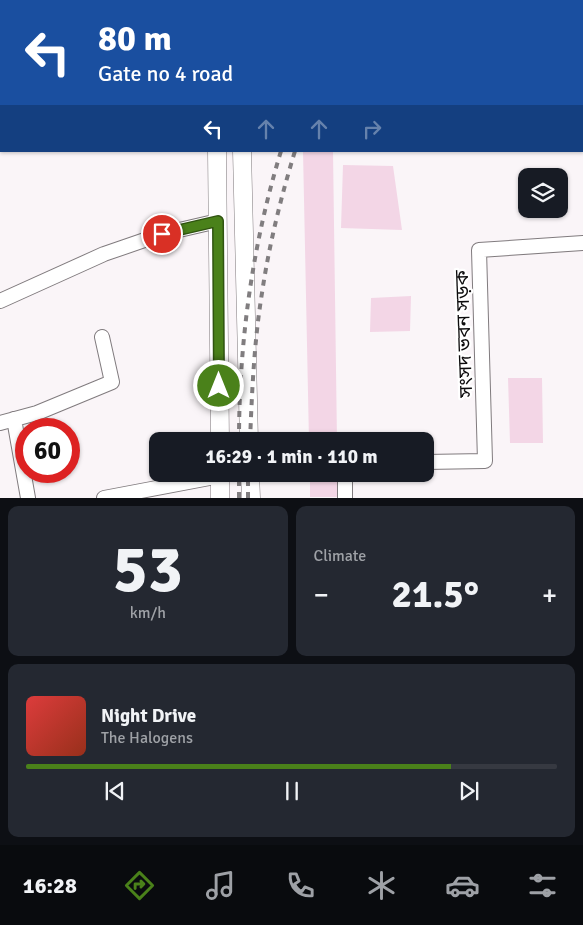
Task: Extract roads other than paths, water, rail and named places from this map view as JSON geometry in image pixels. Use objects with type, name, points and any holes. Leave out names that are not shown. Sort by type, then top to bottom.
[{"type":"main road","points":[[217,152],[220,432]]},
{"type":"main road","points":[[242,152],[249,432]]},
{"type":"main road","points":[[220,482],[220,498]]},
{"type":"main road","points":[[250,482],[250,498]]},
{"type":"street","points":[[0,301],[104,254],[162,234],[218,221]]},
{"type":"street","name":"সংসদ ভবন সড়ক","points":[[434,462],[485,461],[479,250],[583,243]]},
{"type":"street","points":[[0,423],[36,413],[112,382],[102,337]]},
{"type":"street","points":[[14,419],[28,498]]},
{"type":"street","points":[[104,498],[185,482]]},
{"type":"street","points":[[345,482],[345,498]]},
{"type":"railway","points":[[239,432],[241,368],[249,295],[262,223],[281,152]]},
{"type":"railway","points":[[250,432],[259,311],[276,221],[295,152]]},
{"type":"railway","points":[[239,482],[239,498]]},
{"type":"railway","points":[[248,482],[248,498]]}]
